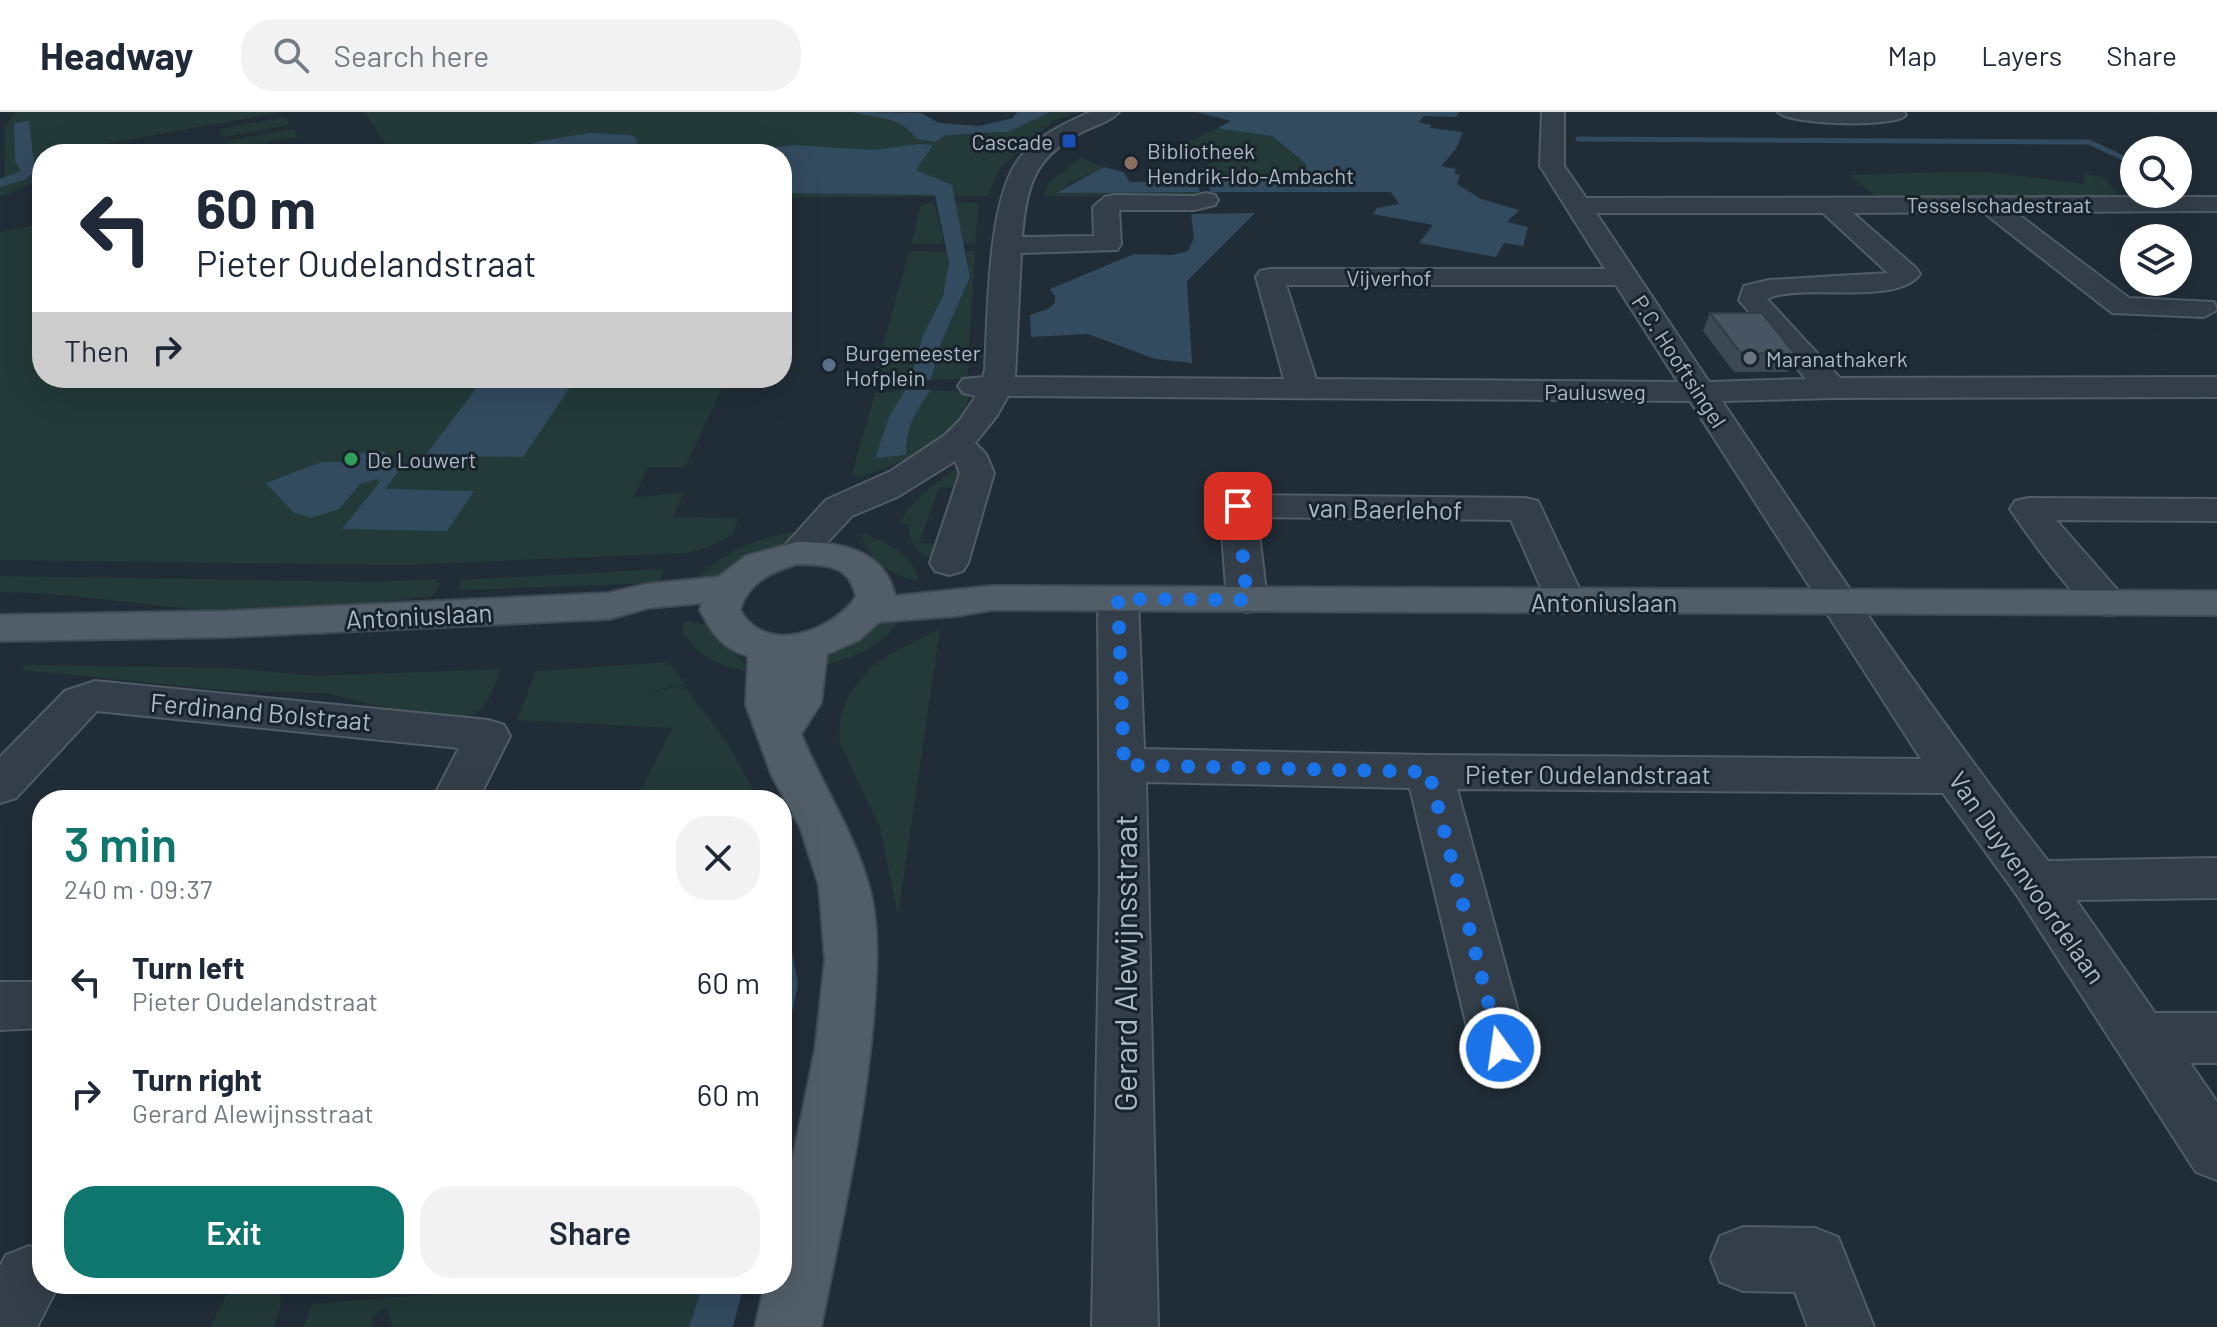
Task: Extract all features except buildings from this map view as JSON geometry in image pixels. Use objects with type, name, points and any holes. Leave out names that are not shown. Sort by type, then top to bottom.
[{"type":"main road","points":[[797,553],[840,556],[863,568],[872,598],[846,633],[788,647],[740,638],[730,630],[724,599],[757,565],[797,553]]},
{"type":"main road","name":"Antoniuslaan","points":[[0,598],[59,599],[143,608],[229,624]]},
{"type":"main road","name":"Antoniuslaan","points":[[872,598],[956,604],[991,598],[2217,603]]},
{"type":"main road","name":"Antoniuslaan","points":[[0,628],[229,624],[609,606],[638,613],[724,599]]},
{"type":"main road","points":[[788,647],[799,703],[780,731],[795,776],[824,826],[844,886],[851,960],[843,1050],[819,1184],[788,1327]]},
{"type":"street","points":[[797,553],[838,509],[882,490],[954,446],[980,419],[1017,183],[1026,165],[1039,151],[1075,126],[1108,112]]},
{"type":"street","name":"P.C. Hooftsingel","points":[[1553,112],[1552,166],[1837,602]]},
{"type":"street","points":[[1799,113],[1895,115]]},
{"type":"street","name":"Tesselschadestraat","points":[[1851,182],[1877,204]]},
{"type":"street","points":[[1008,245],[1108,244],[1106,207],[1114,202],[1194,203],[1206,200]]},
{"type":"street","points":[[1988,204],[2122,307],[2213,304]]},
{"type":"street","name":"Tesselschadestraat","points":[[1579,206],[2217,204]]},
{"type":"street","points":[[1829,205],[1906,274],[1894,281],[1769,288],[1754,292],[1753,300],[1831,388]]},
{"type":"street","name":"Vijverhof","points":[[1303,389],[1270,277],[1625,277]]},
{"type":"street","name":"Paulusweg","points":[[986,386],[1701,392],[1831,388],[2217,387]]},
{"type":"street","points":[[949,563],[977,473],[969,454],[954,446]]},
{"type":"street","points":[[840,556],[850,529],[882,490]]},
{"type":"street","name":"van Baerlehof","points":[[1247,600],[1238,506],[1525,509],[1565,601]]},
{"type":"street","points":[[2109,603],[2093,589],[2028,509],[2217,510]]},
{"type":"street","name":"Gerard Alewijnsstraat","points":[[1118,599],[1124,765],[1125,1327]]},
{"type":"street","name":"Van Duyvenvoordelaan","points":[[1837,602],[1956,776],[2035,881],[2217,1152]]},
{"type":"street","name":"Ferdinand Bolstraat","points":[[0,786],[80,701],[95,696],[488,736],[460,790]]},
{"type":"street","name":"Pieter Oudelandstraat","points":[[1124,765],[1429,772],[1956,776]]},
{"type":"street","points":[[1429,772],[1500,1048]]},
{"type":"street","points":[[2035,881],[2217,878]]},
{"type":"street","points":[[0,1006],[32,1005]]},
{"type":"street","points":[[2139,1038],[2217,1038]]},
{"type":"street","points":[[1743,1259],[1815,1260],[1841,1327]]},
{"type":"green space","points":[[15,112],[282,112],[104,144],[32,144],[32,171],[21,171],[0,179],[5,175],[4,129]]},
{"type":"green space","points":[[365,112],[866,112],[973,135],[1003,132],[1050,112],[1079,112],[1053,121],[1000,168],[988,196],[792,198],[792,144],[385,144]]},
{"type":"green space","points":[[285,117],[290,125],[223,137],[219,129]]},
{"type":"green space","points":[[1218,128],[1272,136],[1306,164],[1306,171],[1297,178],[1286,180],[1209,181],[1202,168],[1218,160],[1222,153],[1219,148],[1175,148]]},
{"type":"green space","points":[[293,129],[298,137],[258,144],[226,144],[225,141]]},
{"type":"green space","points":[[1080,158],[1104,167],[1057,192],[1202,194],[1196,197],[1043,196],[1049,183]]},
{"type":"green space","points":[[1988,172],[2085,184],[2083,174],[2104,177],[2119,196],[1876,197],[1850,175]]},
{"type":"green space","points":[[32,174],[32,183],[0,196],[0,187],[28,179]]},
{"type":"green space","points":[[934,201],[944,244],[912,244],[920,206]]},
{"type":"green space","points":[[954,202],[979,203],[975,244],[964,243]]},
{"type":"green space","name":"De Louwert","points":[[32,226],[32,388],[722,388],[685,467],[648,467],[633,498],[684,492],[673,517],[738,518],[733,534],[688,553],[403,565],[0,560],[0,232]]},
{"type":"green space","points":[[909,251],[946,252],[945,285],[923,337],[910,381],[873,382]]},
{"type":"green space","points":[[966,251],[975,251],[967,379],[931,380],[938,350],[970,277]]},
{"type":"green space","points":[[905,390],[889,417],[875,457],[905,439],[919,406],[931,390],[969,392],[955,424],[942,437],[892,465],[859,478],[852,474],[875,393]]},
{"type":"green space","points":[[959,466],[965,469],[960,489],[939,487],[919,543],[943,544],[937,562],[917,548],[909,525],[900,523],[919,498]]},
{"type":"green space","points":[[805,530],[785,547],[736,563],[718,578],[690,585],[716,562],[743,547]]},
{"type":"green space","points":[[861,533],[905,556],[916,571],[918,581],[882,566],[875,560]]},
{"type":"green space","points":[[664,569],[659,583],[460,590],[461,580]]},
{"type":"green space","points":[[0,576],[374,582],[437,579],[436,582],[441,582],[433,596],[323,609],[241,612],[0,592]]},
{"type":"green space","points":[[902,617],[874,646],[811,669],[830,651],[853,636]]},
{"type":"green space","points":[[684,621],[708,625],[752,672],[721,664],[697,649],[682,632]]},
{"type":"green space","points":[[940,629],[898,915],[880,828],[839,741],[841,715],[850,693],[871,667]]},
{"type":"green space","points":[[668,662],[685,683],[638,695],[683,685],[727,742],[753,790],[641,790],[672,728],[517,720],[536,671]]},
{"type":"green space","points":[[23,665],[230,668],[317,676],[500,669],[484,705],[471,716],[449,723],[326,693],[233,691],[24,670]]},
{"type":"green space","points":[[226,1294],[280,1294],[281,1304],[274,1327],[211,1327]]},
{"type":"green space","points":[[433,1294],[700,1294],[689,1327],[393,1327],[386,1306],[372,1318],[372,1327],[304,1327],[312,1304]]},
{"type":"water","points":[[853,112],[921,113],[939,123],[979,126],[1013,118],[1017,112],[1050,112],[1008,132],[946,135],[935,142],[917,139],[896,122]]},
{"type":"water","points":[[1196,112],[1459,112],[1456,117],[1424,116],[1418,122],[1431,125],[1430,128],[1463,132],[1456,149],[1441,166],[1456,169],[1454,173],[1460,175],[1457,184],[1481,199],[1519,210],[1507,222],[1528,227],[1523,246],[1504,243],[1496,257],[1419,243],[1433,225],[1373,214],[1377,208],[1399,204],[1391,192],[1210,192],[1209,181],[1297,178],[1306,171],[1306,164],[1272,136],[1218,128],[1231,121]]},
{"type":"water","points":[[29,121],[32,174],[25,180],[0,187],[0,179],[21,171],[15,161],[14,123]]},
{"type":"water","points":[[589,133],[631,135],[637,139],[636,144],[531,144]]},
{"type":"water","points":[[792,145],[873,150],[933,145],[916,170],[952,185],[970,277],[938,350],[931,380],[910,381],[923,335],[943,295],[949,263],[935,195],[792,193]]},
{"type":"water","points":[[1104,167],[1123,172],[1130,182],[1197,181],[1200,192],[1056,193]]},
{"type":"water","points":[[1255,213],[1187,281],[1192,363],[1155,359],[1088,334],[1031,337],[1030,315],[1055,303],[1050,289],[1134,254],[1173,255],[1188,251],[1194,238],[1191,214]]},
{"type":"water","points":[[476,388],[569,388],[523,457],[425,456]]},
{"type":"water","points":[[905,390],[931,390],[912,421],[906,455],[875,458],[889,417]]},
{"type":"water","points":[[383,451],[393,459],[389,468],[401,468],[385,489],[474,491],[447,531],[342,529],[379,483],[377,479],[360,484],[339,509],[311,518],[293,512],[266,483],[322,462],[341,462],[361,453]]},
{"type":"water","points":[[792,953],[798,984],[792,1012]]},
{"type":"water","points":[[700,1294],[741,1294],[733,1327],[689,1327]]},
{"type":"waterway","points":[[1578,139],[2089,142],[2120,156]]},
{"type":"place","name":"Cascade","points":[[1069,141]]},
{"type":"place","name":"Bibliotheek Hendrik-Ido-Ambacht","points":[[1131,163]]},
{"type":"place","name":"Maranathakerk","points":[[1750,358]]},
{"type":"place","name":"Burgemeester Hofplein","points":[[829,365]]},
{"type":"place","name":"De Louwert","points":[[351,459]]},
{"type":"route","points":[[1238,506],[1243,586],[1247,600],[1118,599],[1124,765],[1429,772],[1500,1048]]}]
